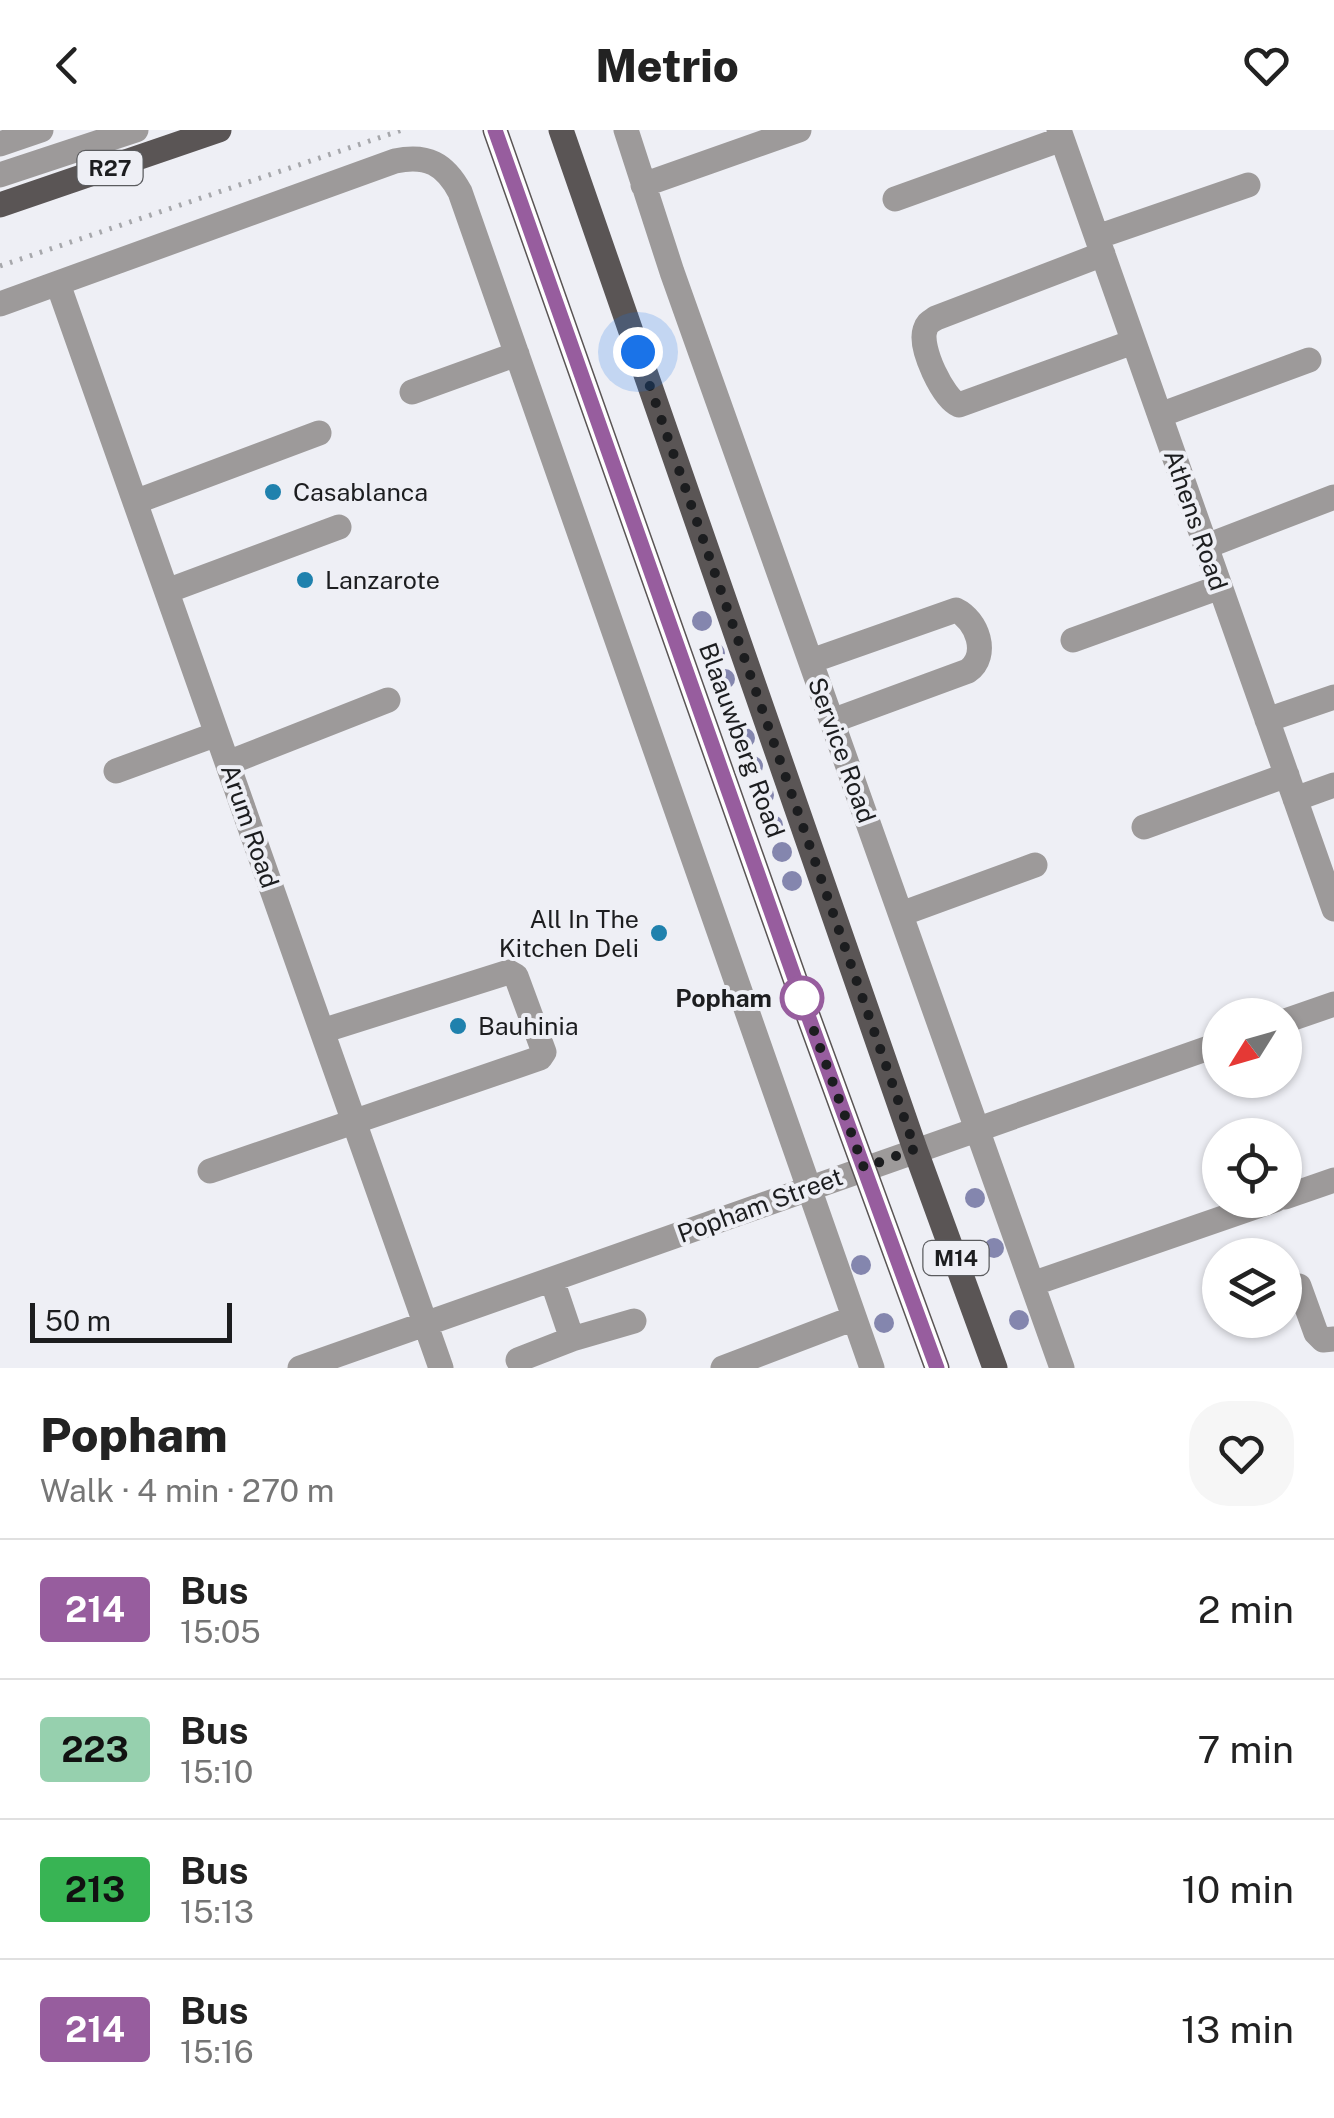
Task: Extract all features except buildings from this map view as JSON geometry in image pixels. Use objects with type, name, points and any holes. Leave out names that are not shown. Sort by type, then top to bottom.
[{"type":"main road","name":"R27","points":[[0,205],[220,130]]},
{"type":"main road","name":"Blaauwberg Road","points":[[495,130],[937,1368]]},
{"type":"main road","name":"Blaauwberg Road","points":[[561,130],[915,1149],[996,1368]]},
{"type":"street","points":[[0,144],[41,130]]},
{"type":"street","points":[[0,174],[136,130]]},
{"type":"street","name":"Service Road","points":[[626,130],[1062,1368]]},
{"type":"street","points":[[643,185],[799,130]]},
{"type":"street","points":[[895,199],[1060,134]]},
{"type":"street","name":"Athens Road","points":[[1060,134],[1334,909]]},
{"type":"street","points":[[0,304],[395,161],[420,158],[435,162],[450,173],[460,192],[872,1368]]},
{"type":"street","points":[[1133,342],[959,406],[943,392],[924,344],[924,333],[936,318],[1248,185]]},
{"type":"street","name":"Arum Road","points":[[58,284],[442,1368]]},
{"type":"street","points":[[412,392],[517,354]]},
{"type":"street","points":[[1160,415],[1309,360]]},
{"type":"street","points":[[135,502],[319,433]]},
{"type":"street","points":[[1207,546],[1334,497]]},
{"type":"street","points":[[167,591],[339,527]]},
{"type":"street","points":[[1073,640],[1220,587]]},
{"type":"street","points":[[811,661],[956,610],[965,614],[980,645],[976,664],[968,670],[832,721]]},
{"type":"street","points":[[1267,720],[1334,697]]},
{"type":"street","points":[[228,764],[388,700]]},
{"type":"street","points":[[116,771],[217,734]]},
{"type":"street","points":[[1144,827],[1291,787],[1334,786]]},
{"type":"street","points":[[901,914],[1035,865]]},
{"type":"street","points":[[210,1171],[540,1058],[544,1052],[516,976],[510,972],[322,1031]]},
{"type":"street","points":[[1302,1015],[1334,1004]]},
{"type":"street","name":"Popham Street","points":[[300,1368],[1202,1050]]},
{"type":"street","points":[[1302,1191],[1334,1180]]},
{"type":"street","points":[[1032,1284],[1224,1218]]},
{"type":"street","points":[[552,1280],[572,1339]]},
{"type":"street","points":[[1302,1294],[1316,1333],[1323,1340],[1334,1339]]},
{"type":"street","points":[[729,1367],[854,1318]]},
{"type":"street","points":[[518,1360],[634,1321]]},
{"type":"path","points":[[0,266],[402,130]]},
{"type":"bus line","name":"214","points":[[495,130],[802,999],[937,1368]]},
{"type":"place","name":"Casablanca","points":[[273,492]]},
{"type":"place","name":"Lanzarote","points":[[305,580]]},
{"type":"place","name":"All In The Kitchen Deli","points":[[659,933]]},
{"type":"place","name":"Popham","points":[[802,998]]},
{"type":"place","name":"Bauhinia","points":[[458,1026]]},
{"type":"route","points":[[638,352],[915,1149],[864,1168],[802,998]]}]
